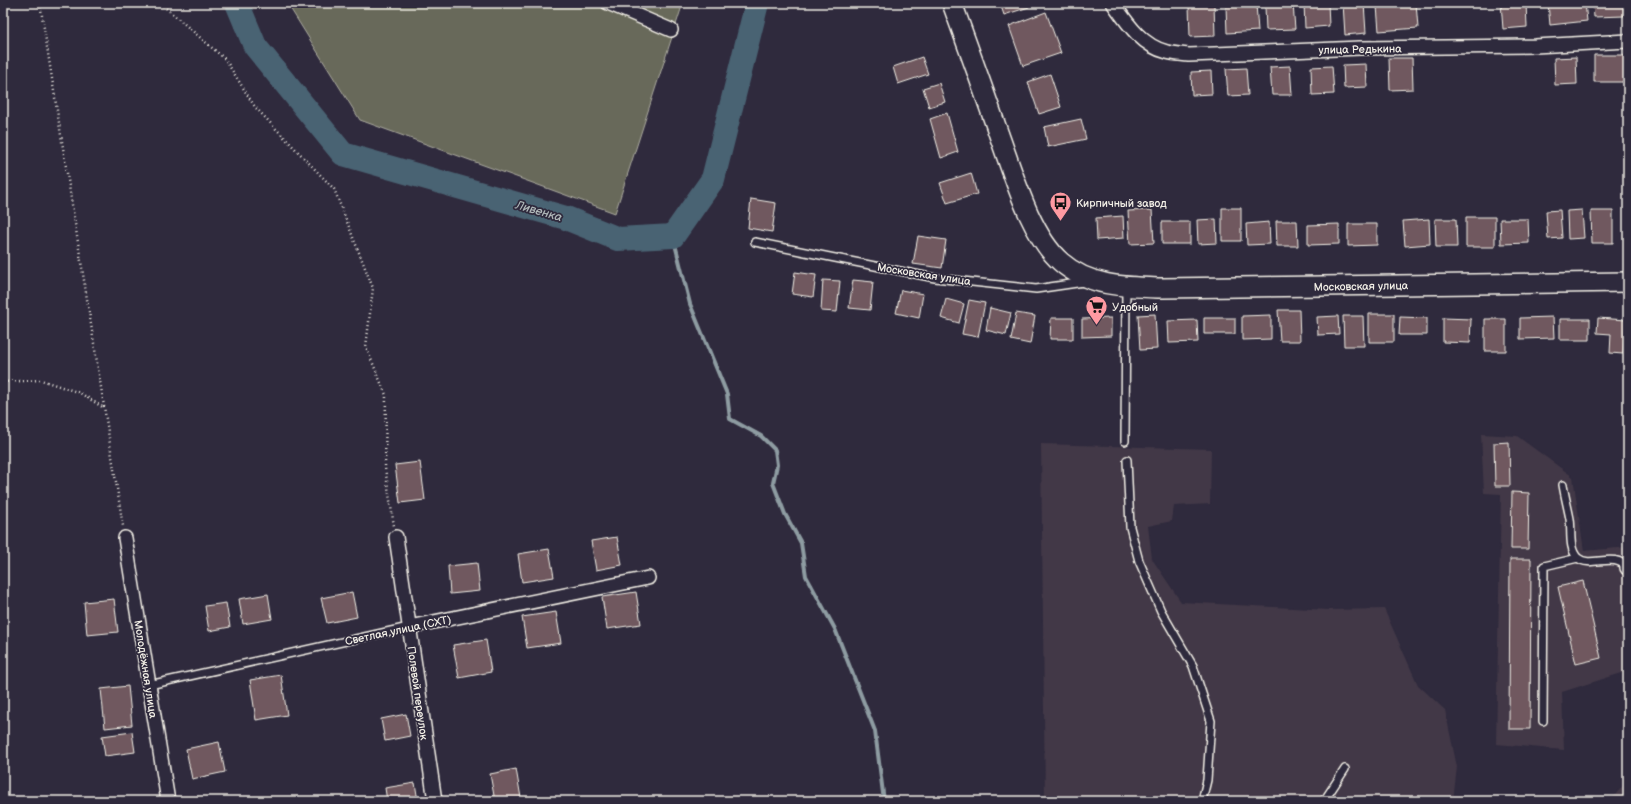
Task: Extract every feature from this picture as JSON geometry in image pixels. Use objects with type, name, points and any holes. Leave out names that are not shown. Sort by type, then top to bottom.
[{"type":"street","points":[[608,3],[671,30]]},
{"type":"street","name":"Московская улица","points":[[952,3],[1020,192],[1038,230],[1049,249],[1062,262],[1076,272],[1094,281],[1126,287],[1162,288],[1628,282]]},
{"type":"street","name":"улица Редькина","points":[[1113,3],[1127,22],[1148,43],[1167,52],[1189,55],[1360,48],[1536,46],[1628,41]]},
{"type":"street","name":"Полевой переулок","points":[[396,537],[434,801]]},
{"type":"street","name":"Молодёжная улица","points":[[125,538],[168,801]]},
{"type":"street","name":"Светлая улица (СХТ)","points":[[408,627],[648,578]]},
{"type":"lane","name":"Московская улица","points":[[755,242],[951,280],[1036,289],[1094,281]]},
{"type":"lane","points":[[1125,441],[1126,287]]},
{"type":"lane","points":[[1127,460],[1130,527],[1139,561],[1161,611],[1193,666],[1211,720],[1207,780],[1202,801]]},
{"type":"lane","points":[[1563,485],[1570,521],[1571,542],[1578,558],[1584,561],[1610,559],[1619,562],[1628,569]]},
{"type":"lane","points":[[1543,721],[1544,566],[1578,558]]},
{"type":"lane","name":"Светлая улица (СХТ)","points":[[149,685],[408,627]]},
{"type":"lane","points":[[1324,801],[1345,769]]},
{"type":"path","points":[[40,3],[125,538]]},
{"type":"path","points":[[160,3],[224,59],[255,106],[334,189],[373,288],[366,347],[386,395],[385,468],[396,537]]},
{"type":"path","points":[[3,382],[41,380],[80,393],[104,408]]},
{"type":"shaded area","points":[[1481,434],[1517,436],[1573,477],[1584,551],[1628,547],[1628,671],[1562,692],[1564,750],[1496,744],[1501,494],[1484,493]]},
{"type":"shaded area","points":[[1041,444],[1211,449],[1210,504],[1174,506],[1172,521],[1148,526],[1152,559],[1181,602],[1329,610],[1384,609],[1418,685],[1445,710],[1457,767],[1453,801],[1045,801]]},
{"type":"shaded area","points":[[1628,780],[1628,801],[1610,801]]},
{"type":"green space","points":[[287,3],[683,3],[615,213],[360,120]]},
{"type":"building","points":[[1000,3],[1028,3],[1029,7],[1004,15]]},
{"type":"building","points":[[1304,3],[1328,3],[1329,26],[1305,28]]},
{"type":"building","points":[[1343,3],[1364,3],[1366,33],[1345,35]]},
{"type":"building","points":[[1416,3],[1418,28],[1379,31],[1377,6]]},
{"type":"building","points":[[1501,3],[1526,3],[1527,27],[1503,29]]},
{"type":"building","points":[[1548,3],[1585,3],[1587,21],[1550,25]]},
{"type":"building","points":[[1593,3],[1624,3],[1624,16],[1594,17]]},
{"type":"building","points":[[1256,4],[1258,31],[1227,33],[1226,6]]},
{"type":"building","points":[[1293,4],[1295,29],[1266,30],[1265,6]]},
{"type":"building","points":[[1189,5],[1214,5],[1215,36],[1190,37]]},
{"type":"building","points":[[1046,12],[1061,53],[1023,66],[1009,26]]},
{"type":"building","points":[[1594,55],[1625,55],[1625,82],[1594,82]]},
{"type":"building","points":[[922,57],[928,74],[898,84],[893,67]]},
{"type":"building","points":[[1576,57],[1577,84],[1555,85],[1554,58]]},
{"type":"building","points":[[1389,58],[1412,58],[1413,89],[1390,90]]},
{"type":"building","points":[[1366,64],[1367,87],[1344,88],[1343,65]]},
{"type":"building","points":[[1290,66],[1292,95],[1272,95],[1270,67]]},
{"type":"building","points":[[1332,66],[1334,94],[1312,95],[1311,67]]},
{"type":"building","points":[[1246,68],[1248,95],[1228,96],[1226,69]]},
{"type":"building","points":[[1211,71],[1212,94],[1192,95],[1191,72]]},
{"type":"building","points":[[1050,74],[1061,107],[1039,114],[1028,82]]},
{"type":"building","points":[[939,83],[945,102],[929,107],[923,88]]},
{"type":"building","points":[[947,113],[958,152],[941,158],[930,119]]},
{"type":"building","points":[[1081,119],[1086,139],[1048,147],[1044,127]]},
{"type":"building","points":[[971,173],[977,194],[947,203],[940,183]]},
{"type":"building","points":[[751,199],[776,203],[772,232],[748,228]]},
{"type":"building","points":[[1222,208],[1241,208],[1241,241],[1222,241]]},
{"type":"building","points":[[1152,210],[1154,243],[1130,244],[1128,211]]},
{"type":"building","points":[[1560,210],[1562,238],[1548,239],[1546,211]]},
{"type":"building","points":[[1582,210],[1584,238],[1568,239],[1567,211]]},
{"type":"building","points":[[1591,211],[1613,211],[1613,243],[1592,243]]},
{"type":"building","points":[[1123,216],[1124,238],[1097,240],[1096,218]]},
{"type":"building","points":[[1466,217],[1495,217],[1495,247],[1466,247]]},
{"type":"building","points":[[1216,219],[1217,243],[1198,244],[1197,220]]},
{"type":"building","points":[[1429,219],[1430,244],[1405,246],[1403,221]]},
{"type":"building","points":[[1435,219],[1456,219],[1457,247],[1436,247]]},
{"type":"building","points":[[1500,219],[1528,219],[1529,243],[1501,244]]},
{"type":"building","points":[[1276,221],[1297,221],[1298,246],[1277,246]]},
{"type":"building","points":[[1162,222],[1190,222],[1190,244],[1162,244]]},
{"type":"building","points":[[1269,222],[1270,244],[1247,245],[1246,224]]},
{"type":"building","points":[[1339,224],[1339,244],[1308,245],[1308,225]]},
{"type":"building","points":[[1348,224],[1377,224],[1377,245],[1348,246]]},
{"type":"building","points":[[918,236],[946,240],[942,268],[913,264]]},
{"type":"building","points":[[795,272],[816,275],[813,297],[792,294]]},
{"type":"building","points":[[823,280],[840,281],[837,312],[821,311]]},
{"type":"building","points":[[853,280],[873,282],[870,310],[849,308]]},
{"type":"building","points":[[901,290],[923,294],[919,318],[896,313]]},
{"type":"building","points":[[946,299],[964,304],[959,323],[941,318]]},
{"type":"building","points":[[969,300],[985,303],[978,337],[962,334]]},
{"type":"building","points":[[990,308],[1011,313],[1006,335],[986,330]]},
{"type":"building","points":[[1278,310],[1299,310],[1300,341],[1280,341]]},
{"type":"building","points":[[1016,313],[1035,316],[1030,344],[1011,340]]},
{"type":"building","points":[[1155,314],[1157,349],[1140,350],[1138,315]]},
{"type":"building","points":[[1369,314],[1394,314],[1394,342],[1369,342]]},
{"type":"building","points":[[1271,315],[1271,339],[1242,340],[1242,316]]},
{"type":"building","points":[[1338,316],[1339,334],[1318,335],[1317,317]]},
{"type":"building","points":[[1343,316],[1363,316],[1364,346],[1344,346]]},
{"type":"building","points":[[1400,317],[1427,318],[1427,335],[1399,335]]},
{"type":"building","points":[[1553,317],[1554,338],[1520,339],[1520,318]]},
{"type":"building","points":[[1051,318],[1073,318],[1073,339],[1050,339]]},
{"type":"building","name":"Удобный","points":[[1111,318],[1111,336],[1082,337],[1082,319]]},
{"type":"building","points":[[1204,318],[1235,318],[1235,334],[1204,334]]},
{"type":"building","points":[[1443,318],[1471,319],[1470,343],[1443,342]]},
{"type":"building","points":[[1598,318],[1626,320],[1623,354],[1610,353],[1611,334],[1597,333]]},
{"type":"building","points":[[1485,319],[1506,319],[1506,351],[1485,351]]},
{"type":"building","points":[[1560,319],[1590,319],[1590,340],[1560,340]]},
{"type":"building","points":[[1197,320],[1198,342],[1169,343],[1168,321]]},
{"type":"building","points":[[1509,442],[1510,486],[1495,486],[1494,443]]},
{"type":"building","points":[[420,462],[425,500],[400,503],[395,465]]},
{"type":"building","points":[[1512,492],[1529,493],[1528,549],[1511,549]]},
{"type":"building","points":[[617,537],[622,565],[596,570],[591,541]]},
{"type":"building","points":[[549,549],[554,577],[522,582],[518,554]]},
{"type":"building","points":[[1510,559],[1531,559],[1530,729],[1509,729]]},
{"type":"building","points":[[477,563],[480,591],[450,594],[448,566]]},
{"type":"building","points":[[1583,581],[1601,658],[1576,664],[1558,587]]},
{"type":"building","points":[[352,592],[357,617],[327,623],[321,598]]},
{"type":"building","points":[[636,592],[641,624],[607,629],[602,597]]},
{"type":"building","points":[[268,594],[272,619],[243,624],[239,599]]},
{"type":"building","points":[[114,599],[118,632],[87,635],[84,602]]},
{"type":"building","points":[[226,603],[230,627],[209,631],[205,606]]},
{"type":"building","points":[[556,612],[561,643],[527,648],[522,617]]},
{"type":"building","points":[[486,640],[491,672],[459,678],[453,645]]},
{"type":"building","points":[[281,675],[287,715],[256,720],[250,680]]},
{"type":"building","points":[[128,686],[132,725],[105,728],[101,689]]},
{"type":"building","points":[[406,714],[410,736],[385,741],[381,719]]},
{"type":"building","points":[[132,732],[135,752],[105,756],[102,736]]},
{"type":"building","points":[[219,742],[225,772],[192,779],[186,749]]},
{"type":"building","points":[[516,769],[521,798],[495,801],[490,774]]},
{"type":"building","points":[[415,783],[418,801],[387,801],[385,788]]},
{"type":"waterway","name":"Ливенка","points":[[237,3],[255,46],[343,154],[566,218],[618,239],[673,236],[713,179],[757,3]]},
{"type":"waterway","points":[[673,236],[690,304],[727,394],[730,419],[761,436],[775,450],[777,465],[773,483],[785,514],[801,543],[806,576],[835,629],[875,731],[884,801]]},
{"type":"place","name":"Кирпичный завод","points":[[1060,222]]},
{"type":"place","name":"Удобный","points":[[1096,326]]}]
